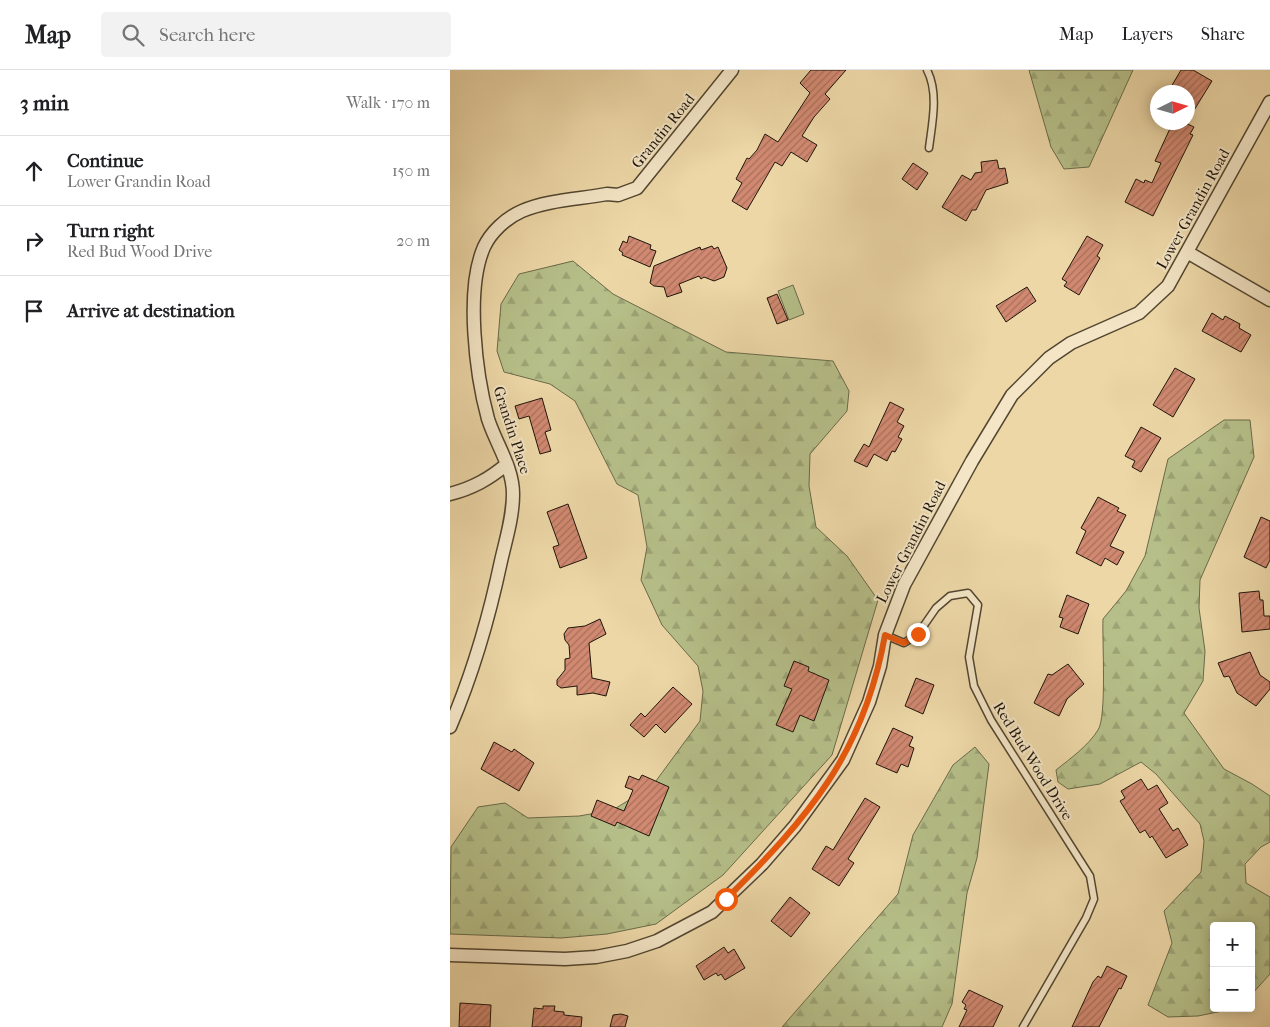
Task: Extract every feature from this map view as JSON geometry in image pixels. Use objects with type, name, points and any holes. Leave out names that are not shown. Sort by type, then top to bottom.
[{"type":"street","name":"Grandin Road","points":[[637,188],[732,70]]},
{"type":"street","name":"Lower Grandin Road","points":[[450,955],[564,959],[596,957],[627,951],[657,941],[685,928],[712,912],[762,864],[795,826],[843,760],[869,702],[880,666],[885,635],[904,585],[972,461],[1012,395],[1049,358],[1071,343],[1139,312],[1154,301],[1173,278],[1270,102]]},
{"type":"street","name":"Grandin Place","points":[[450,727],[474,665],[489,614],[512,511],[513,492],[507,464],[489,421],[476,357],[476,292],[484,247],[500,226],[521,211],[607,194],[618,195],[637,188]]},
{"type":"street","points":[[1187,252],[1270,300]]},
{"type":"street","points":[[450,494],[474,487],[492,477],[507,464]]},
{"type":"lane","points":[[927,70],[930,75],[934,108],[929,148]]},
{"type":"lane","name":"Red Bud Wood Drive","points":[[885,635],[904,643],[918,634],[936,608],[950,596],[968,593],[978,605],[969,657],[974,686],[991,720],[1090,876],[1094,899],[1086,918],[1023,1027]]},
{"type":"green space","points":[[1029,70],[1133,70],[1089,167],[1064,169],[1051,147]]},
{"type":"green space","points":[[573,261],[613,294],[726,352],[833,361],[849,391],[847,411],[810,454],[809,486],[816,527],[847,556],[878,600],[832,755],[723,875],[656,924],[607,934],[561,938],[450,934],[451,847],[478,807],[505,803],[528,818],[579,816],[613,810],[653,785],[700,721],[703,691],[698,666],[662,625],[641,580],[647,547],[638,495],[617,484],[575,401],[550,384],[504,372],[497,351],[501,304],[519,274]]},
{"type":"green space","points":[[793,285],[804,314],[789,320],[778,291]]},
{"type":"green space","points":[[1224,420],[1250,420],[1254,457],[1200,580],[1199,608],[1205,651],[1203,681],[1184,713],[1224,769],[1270,796],[1270,842],[1261,847],[1245,864],[1246,883],[1270,897],[1270,974],[1255,991],[1255,922],[1210,922],[1210,1012],[1218,1012],[1198,1016],[1168,1017],[1148,1005],[1172,943],[1164,911],[1201,872],[1204,841],[1200,824],[1156,774],[1141,762],[1100,784],[1068,789],[1058,782],[1056,770],[1084,747],[1094,736],[1101,722],[1103,619],[1126,591],[1145,556],[1168,459]]},
{"type":"green space","points":[[975,747],[989,764],[977,858],[967,893],[952,1004],[942,1027],[782,1027],[898,894],[913,835],[953,765]]},
{"type":"building","points":[[811,70],[846,70],[825,94],[830,99],[814,117],[802,136],[817,145],[807,162],[791,152],[782,166],[775,162],[747,210],[732,201],[742,183],[736,179],[747,158],[749,159],[757,150],[765,134],[778,142],[810,93],[800,83]]},
{"type":"building","points":[[1181,70],[1193,70],[1212,81],[1195,109],[1195,85],[1172,85]]},
{"type":"building","points":[[1169,130],[1192,130],[1190,134],[1193,135],[1153,216],[1125,202],[1136,179],[1144,183],[1145,180],[1152,183],[1161,163],[1155,161]]},
{"type":"building","points":[[997,160],[999,169],[1005,168],[1008,183],[986,190],[976,210],[972,210],[966,221],[942,207],[962,175],[971,180],[975,173],[982,172],[981,162]]},
{"type":"building","points":[[913,163],[928,173],[917,190],[902,179]]},
{"type":"building","points":[[629,236],[651,245],[650,249],[656,251],[650,267],[622,255],[623,253],[619,250],[623,241],[627,243]]},
{"type":"building","points":[[1087,236],[1103,245],[1097,256],[1100,258],[1079,295],[1064,286],[1067,282],[1062,279]]},
{"type":"building","points":[[712,246],[714,249],[718,247],[727,268],[724,277],[714,281],[704,277],[701,279],[699,276],[679,284],[682,292],[667,297],[664,287],[654,286],[650,283],[654,266],[700,247],[701,250]]},
{"type":"building","points":[[1027,287],[1036,301],[1006,322],[996,306]]},
{"type":"building","points":[[777,294],[788,320],[777,324],[767,298]]},
{"type":"building","points":[[1212,313],[1223,320],[1225,316],[1240,324],[1239,328],[1251,335],[1241,352],[1202,331]]},
{"type":"building","points":[[1175,368],[1195,379],[1173,417],[1153,405]]},
{"type":"building","points":[[542,398],[551,430],[545,432],[551,451],[540,454],[529,416],[519,419],[515,406]]},
{"type":"building","points":[[890,402],[904,409],[897,422],[904,426],[898,437],[902,439],[895,452],[892,451],[887,461],[874,454],[867,467],[854,461],[864,444],[869,447]]},
{"type":"building","points":[[1141,427],[1161,438],[1141,472],[1132,467],[1135,461],[1125,456]]},
{"type":"building","points":[[1098,497],[1119,508],[1117,511],[1126,515],[1110,546],[1124,552],[1117,565],[1105,558],[1101,566],[1076,553],[1086,531],[1081,528]]},
{"type":"building","points":[[568,504],[587,558],[560,568],[553,547],[559,545],[547,512]]},
{"type":"building","points":[[1261,517],[1270,521],[1270,560],[1266,568],[1244,557]]},
{"type":"building","points":[[1259,591],[1260,600],[1263,600],[1264,616],[1270,616],[1270,629],[1242,632],[1239,593]]},
{"type":"building","points":[[1067,595],[1089,604],[1078,634],[1060,627],[1063,618],[1059,617]]},
{"type":"building","points":[[600,619],[606,634],[589,643],[592,678],[610,682],[606,696],[593,693],[577,695],[577,686],[561,688],[557,685],[557,680],[565,670],[565,659],[570,658],[569,645],[565,640],[564,634],[568,628],[585,626]]},
{"type":"building","points":[[1250,652],[1260,675],[1270,682],[1270,689],[1256,706],[1237,693],[1229,676],[1224,677],[1218,663]]},
{"type":"building","points":[[794,661],[809,667],[808,671],[829,680],[814,721],[800,715],[793,732],[776,725],[792,689],[784,686]]},
{"type":"building","points":[[1068,664],[1084,684],[1067,699],[1059,716],[1034,703],[1048,674],[1052,675]]},
{"type":"building","points":[[916,678],[934,685],[923,714],[905,706]]},
{"type":"building","points":[[673,687],[692,704],[665,733],[656,724],[644,737],[630,725],[641,713],[645,717]]},
{"type":"building","points":[[893,728],[913,737],[909,746],[914,748],[908,767],[901,764],[897,773],[876,764]]},
{"type":"building","points":[[494,742],[512,752],[514,749],[534,763],[519,791],[481,769]]},
{"type":"building","points":[[642,775],[669,787],[649,836],[617,822],[615,826],[591,816],[597,800],[624,811],[633,790],[625,787],[629,776],[639,780]]},
{"type":"building","points":[[1141,779],[1148,790],[1157,785],[1168,803],[1159,809],[1173,831],[1178,828],[1188,845],[1166,858],[1152,836],[1150,838],[1145,830],[1140,833],[1120,801],[1125,798],[1121,791]]},
{"type":"building","points":[[865,798],[880,807],[848,859],[854,863],[839,886],[812,869],[826,846],[833,850]]},
{"type":"building","points":[[790,897],[810,913],[791,937],[771,921]]},
{"type":"building","points":[[724,947],[728,953],[734,949],[745,968],[725,980],[721,974],[718,976],[716,973],[704,980],[696,966]]},
{"type":"building","points":[[1107,966],[1127,976],[1121,989],[1119,988],[1099,1027],[1072,1027],[1093,982],[1098,976],[1101,978]]},
{"type":"building","points":[[969,990],[1003,1006],[993,1027],[959,1027],[967,1010],[964,1009],[966,1005],[962,1002]]},
{"type":"building","points":[[460,1003],[491,1005],[490,1027],[459,1027]]},
{"type":"building","points":[[543,1006],[555,1006],[554,1011],[564,1012],[564,1015],[582,1017],[581,1027],[532,1027],[534,1008],[543,1009]]},
{"type":"building","points":[[621,1014],[628,1016],[625,1027],[610,1027],[613,1015]]},
{"type":"route","points":[[726,899],[762,864],[795,826],[830,781],[843,760],[858,732],[869,702],[880,666],[885,635],[904,643],[918,634]]}]
